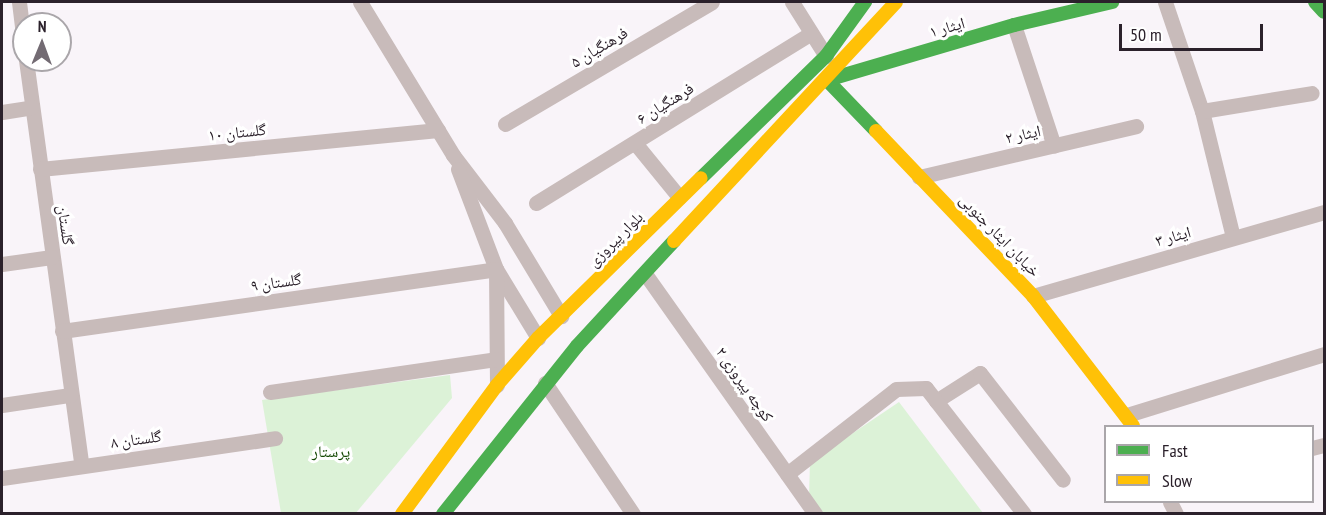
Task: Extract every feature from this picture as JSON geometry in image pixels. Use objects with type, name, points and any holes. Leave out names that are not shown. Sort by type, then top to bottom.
[{"type":"street","points":[[360,2],[453,155],[505,222],[569,331],[538,338],[496,269],[453,155]]},
{"type":"street","name":"فرهنگیان ۵","points":[[505,124],[712,2]]},
{"type":"street","points":[[792,2],[826,56]]},
{"type":"street","name":"بلوار پیروزی","points":[[443,513],[545,383],[569,331],[679,196],[826,56],[866,2]]},
{"type":"street","name":"بلوار پیروزی","points":[[402,513],[497,384],[538,338],[569,331],[646,275],[896,2]]},
{"type":"street","name":"ایثار ۱","points":[[827,80],[1078,5],[1112,2]]},
{"type":"street","points":[[1166,2],[1202,111],[1233,237]]},
{"type":"street","points":[[1315,2],[1324,12]]},
{"type":"street","points":[[1014,25],[1054,146]]},
{"type":"street","name":"فرهنگیان ۶","points":[[536,203],[811,33]]},
{"type":"street","name":"گلستان","points":[[28,72],[81,464]]},
{"type":"street","name":"خیابان ایثار جنوبی","points":[[827,80],[1033,296],[1130,421]]},
{"type":"street","points":[[1202,111],[1312,93]]},
{"type":"street","points":[[2,112],[32,107]]},
{"type":"street","name":"ایثار ۲","points":[[919,177],[1136,126]]},
{"type":"street","name":"گلستان ۱۰","points":[[40,169],[438,130]]},
{"type":"street","points":[[635,143],[679,196]]},
{"type":"street","name":"ایثار ۳","points":[[1033,296],[1324,212]]},
{"type":"street","points":[[2,264],[52,257]]},
{"type":"street","points":[[496,269],[497,384]]},
{"type":"street","name":"گلستان ۹","points":[[62,331],[496,269]]},
{"type":"street","name":"کوچه پیروزی ۲","points":[[646,275],[815,513]]},
{"type":"street","points":[[1130,421],[1324,354]]},
{"type":"street","points":[[270,392],[496,359]]},
{"type":"street","points":[[936,401],[980,373],[1063,480]]},
{"type":"street","points":[[545,383],[633,513]]},
{"type":"street","points":[[787,474],[896,389],[927,388],[1024,513]]},
{"type":"street","points":[[2,405],[70,395]]},
{"type":"street","name":"گلستان ۸","points":[[2,478],[81,464],[275,438]]},
{"type":"green space","name":"پرستار","points":[[450,375],[452,398],[355,514],[281,513],[262,400]]},
{"type":"green space","points":[[899,402],[983,513],[823,513],[809,497],[810,462]]},
{"type":"traffic: fast","points":[[701,178],[826,56],[865,2]]},
{"type":"traffic: fast","points":[[876,131],[827,80],[1014,25],[1112,2]]},
{"type":"traffic: fast","points":[[1315,2],[1324,12]]},
{"type":"traffic: fast","points":[[443,514],[577,346],[674,241]]},
{"type":"traffic: slow","points":[[674,241],[896,2]]},
{"type":"traffic: slow","points":[[876,131],[1033,296],[1132,425]]},
{"type":"traffic: slow","points":[[402,514],[497,385],[538,338],[701,178]]}]
